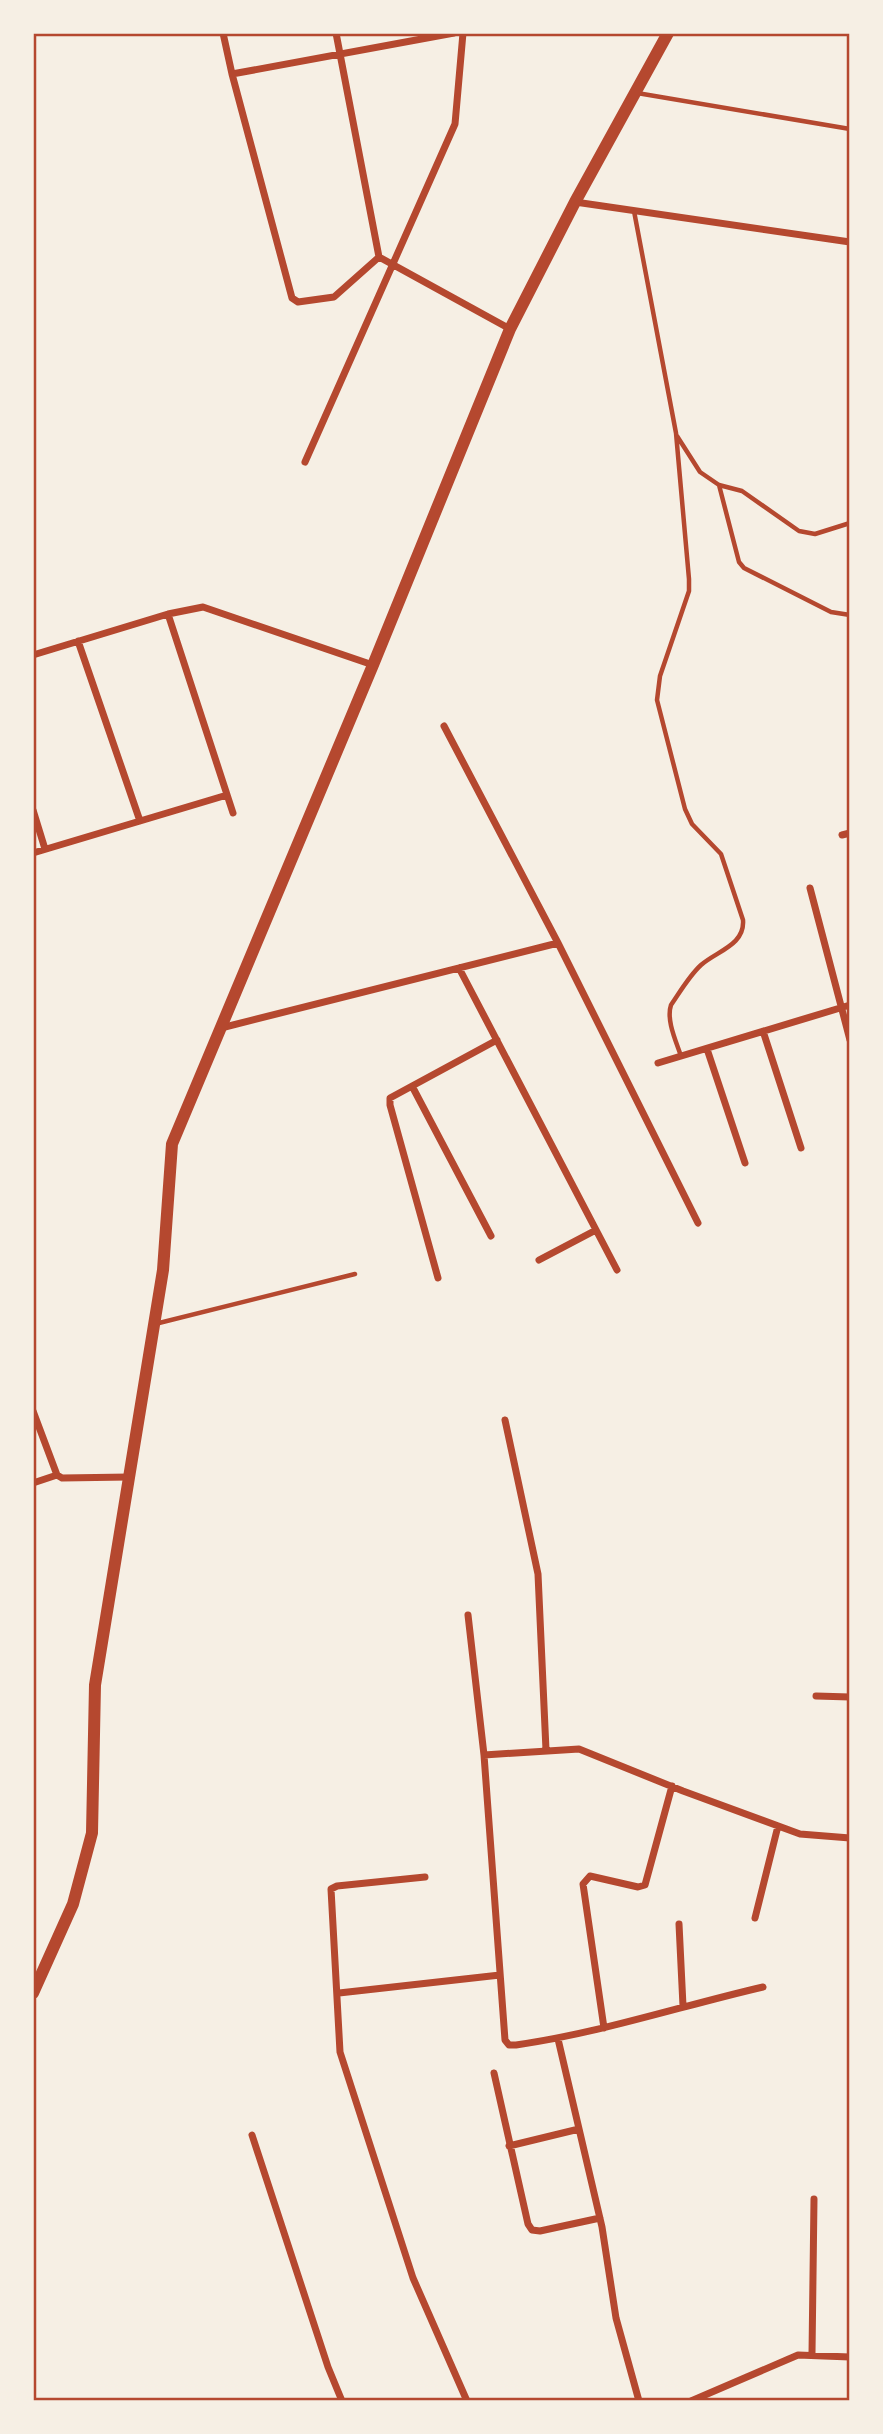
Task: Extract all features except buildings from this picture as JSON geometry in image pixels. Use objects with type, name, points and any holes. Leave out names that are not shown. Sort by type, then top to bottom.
[{"type":"street","points":[[223,33],[292,298],[298,302],[334,297],[379,257]]},
{"type":"street","points":[[336,33],[379,257]]},
{"type":"street","points":[[232,74],[454,33]]},
{"type":"street","points":[[305,462],[455,124],[463,33]]},
{"type":"street","points":[[33,1993],[73,1904],[92,1833],[95,1685],[163,1270],[172,1144],[373,665],[510,329],[575,202],[668,33]]},
{"type":"street","points":[[575,202],[850,242]]},
{"type":"street","points":[[379,257],[510,329]]},
{"type":"street","points":[[33,655],[168,614],[204,607],[373,665]]},
{"type":"street","points":[[168,614],[233,813]]},
{"type":"street","points":[[78,641],[140,821]]},
{"type":"street","points":[[444,726],[558,943],[698,1223]]},
{"type":"street","points":[[33,853],[227,795]]},
{"type":"street","points":[[33,810],[45,849]]},
{"type":"street","points":[[810,888],[850,1040]]},
{"type":"street","points":[[221,1028],[558,943]]},
{"type":"street","points":[[459,968],[617,1270]]},
{"type":"street","points":[[658,1063],[850,1005]]},
{"type":"street","points":[[763,1031],[801,1148]]},
{"type":"street","points":[[438,1278],[390,1098],[497,1040]]},
{"type":"street","points":[[707,1049],[745,1163]]},
{"type":"street","points":[[412,1086],[491,1236]]},
{"type":"street","points":[[539,1260],[596,1230]]},
{"type":"street","points":[[33,1410],[57,1475],[62,1478],[129,1477]]},
{"type":"street","points":[[505,1420],[538,1574],[545,1750]]},
{"type":"street","points":[[33,1483],[57,1475]]},
{"type":"street","points":[[468,1615],[484,1755],[504,2034],[509,2045],[559,2042],[683,2006],[763,1987]]},
{"type":"street","points":[[816,1696],[850,1697]]},
{"type":"street","points":[[484,1755],[570,1748],[586,1751],[800,1834],[850,1838]]},
{"type":"street","points":[[604,2028],[583,1884],[590,1876],[638,1888],[645,1885],[671,1786]]},
{"type":"street","points":[[755,1918],[778,1826]]},
{"type":"street","points":[[425,1877],[337,1886],[331,1889],[339,1993],[340,2052],[413,2278],[467,2401]]},
{"type":"street","points":[[678,1924],[683,2006]]},
{"type":"street","points":[[339,1993],[500,1975]]},
{"type":"street","points":[[559,2042],[600,2218],[616,2318],[639,2401]]},
{"type":"street","points":[[494,2073],[509,2146],[528,2224],[532,2230],[540,2231],[600,2218]]},
{"type":"street","points":[[509,2146],[579,2129]]},
{"type":"street","points":[[252,2134],[328,2367],[342,2401]]},
{"type":"street","points":[[811,2354],[814,2199]]},
{"type":"street","points":[[691,2401],[787,2358],[811,2354],[850,2357]]},
{"type":"lane","points":[[636,93],[850,129]]},
{"type":"lane","points":[[634,211],[676,433],[689,591],[660,676],[657,700],[685,809],[692,824],[721,854],[743,920],[744,931],[739,939],[701,966],[671,1005],[670,1020],[681,1056]]},
{"type":"lane","points":[[676,433],[697,469],[719,485],[742,491],[799,531],[806,534],[850,523]]},
{"type":"lane","points":[[719,485],[739,562],[744,568],[831,612],[850,615]]},
{"type":"lane","points":[[155,1324],[355,1274]]}]
